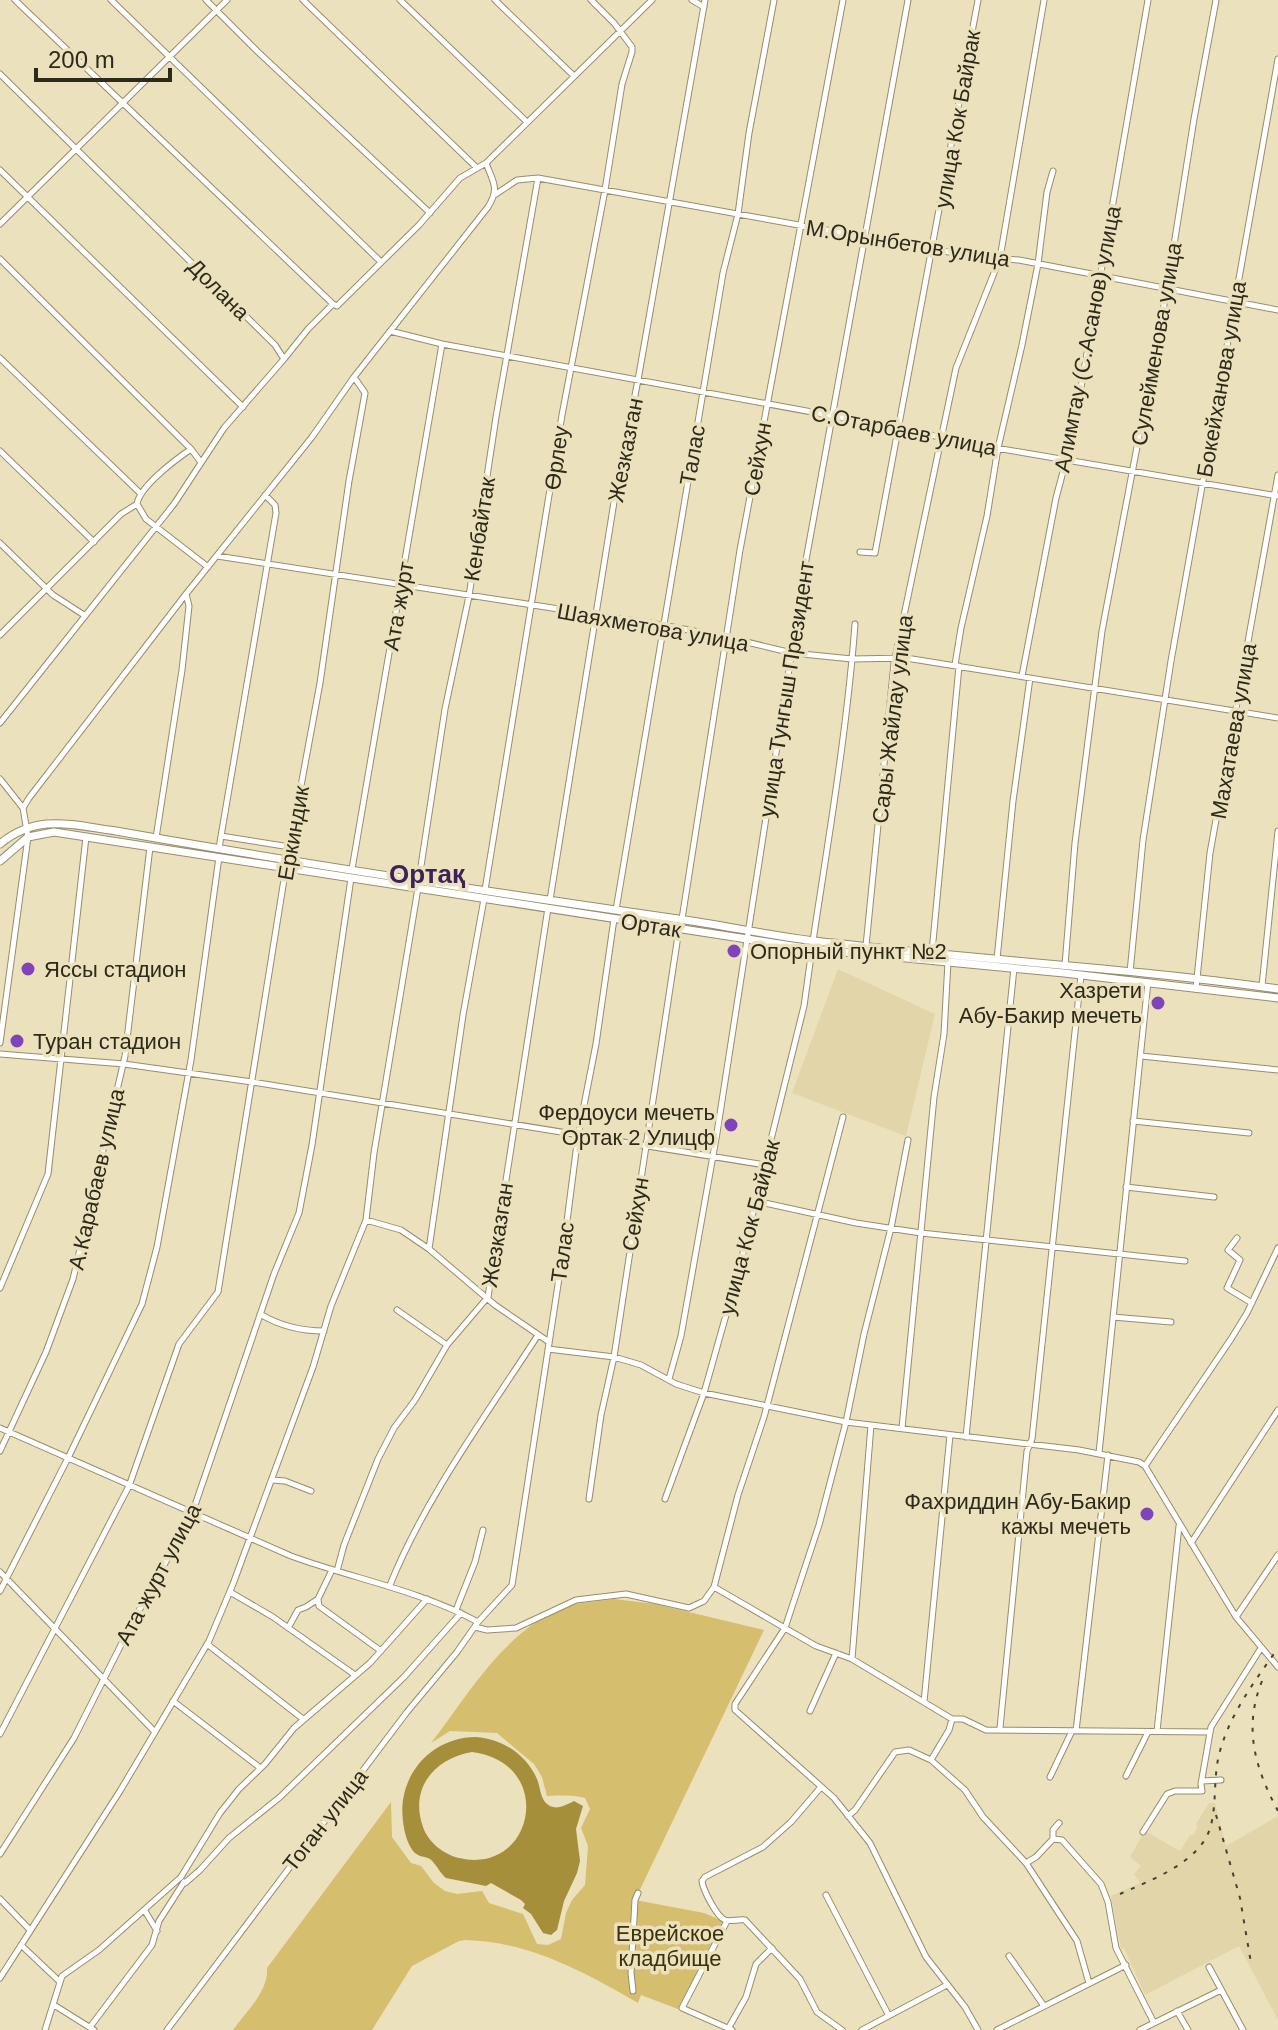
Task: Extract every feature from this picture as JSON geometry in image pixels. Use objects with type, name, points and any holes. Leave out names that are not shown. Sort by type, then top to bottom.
[{"type":"street","points":[[15,0],[337,306],[430,213],[460,178],[486,163],[652,0]]},
{"type":"street","points":[[111,0],[381,262]]},
{"type":"street","points":[[206,0],[430,213]]},
{"type":"street","points":[[0,224],[227,0]]},
{"type":"street","points":[[303,0],[477,168]]},
{"type":"street","points":[[400,0],[527,122]]},
{"type":"street","points":[[495,0],[574,76]]},
{"type":"street","points":[[591,0],[620,32]]},
{"type":"street","points":[[692,0],[705,4]]},
{"type":"street","name":"Талас","points":[[512,1585],[578,1136],[596,1044],[662,625],[774,0]]},
{"type":"street","name":"Сейхун","points":[[682,919],[726,637],[843,0]]},
{"type":"street","name":"улица Тунгыш Президент","points":[[669,1379],[681,1336],[814,514],[908,0]]},
{"type":"street","name":"улица Кок Байрак","points":[[860,552],[875,553],[978,0]]},
{"type":"street","name":"Сары Жайлау улица","points":[[866,946],[887,727],[897,657],[949,400],[963,346],[1000,258],[1044,0]]},
{"type":"street","name":"Алимтау (С.Асанов) улица","points":[[1022,676],[1056,498],[1067,460],[1148,0]]},
{"type":"street","name":"Сулейменова улица","points":[[1065,965],[1075,843],[1102,631],[1167,289],[1216,0]]},
{"type":"street","name":"Жезказган","points":[[318,1599],[335,1571],[378,1459],[394,1428],[415,1400],[447,1345],[488,1297],[614,502],[705,4]]},
{"type":"street","name":"Өрлеу","points":[[429,1249],[571,368],[622,84],[632,52],[632,47],[620,32]]},
{"type":"street","name":"Бокейханова улица","points":[[1129,973],[1143,840],[1165,700],[1278,59]]},
{"type":"street","name":"Долана","points":[[0,74],[275,345],[284,359]]},
{"type":"street","points":[[486,163],[496,188],[495,196]]},
{"type":"street","points":[[0,170],[243,407]]},
{"type":"street","points":[[932,952],[961,628],[1038,264],[1047,192],[1053,171]]},
{"type":"street","points":[[23,808],[495,196],[517,180],[538,178]]},
{"type":"street","name":"М.Орынбетов улица","points":[[538,178],[971,256],[1038,264],[1278,310]]},
{"type":"street","name":"Кенбайтак","points":[[0,1978],[207,1644],[250,1539],[366,1220],[445,709],[469,596],[506,356],[538,178]]},
{"type":"street","points":[[0,259],[189,446],[200,462]]},
{"type":"street","points":[[0,723],[174,504],[200,462],[243,407],[333,304]]},
{"type":"street","name":"С.Отарбаев улица","points":[[390,331],[442,344],[767,405],[1276,496]]},
{"type":"street","name":"Ата журт","points":[[274,1274],[299,1213],[352,873],[442,344]]},
{"type":"street","points":[[0,358],[140,493]]},
{"type":"street","name":"Еркиндик","points":[[129,1486],[179,1344],[218,1292],[365,393],[354,377]]},
{"type":"street","points":[[189,446],[140,493],[137,504],[142,515],[208,567]]},
{"type":"street","points":[[0,451],[94,542]]},
{"type":"street","name":"Махатаева улица","points":[[1196,984],[1210,853],[1278,475]]},
{"type":"street","points":[[0,1591],[142,1304],[157,1247],[188,1073],[221,836],[276,513],[275,505],[265,495]]},
{"type":"street","points":[[0,635],[121,514],[137,504]]},
{"type":"street","points":[[0,543],[53,595],[84,615]]},
{"type":"street","name":"Шаяхметова улица","points":[[217,556],[662,625],[792,653],[852,659],[897,657],[1278,718]]},
{"type":"street","points":[[156,838],[186,632],[189,606],[186,594]]},
{"type":"street","name":"улица Кок Байрак","points":[[665,1499],[704,1393],[804,1006],[832,829],[855,624]]},
{"type":"street","points":[[997,959],[1013,801],[1030,678]]},
{"type":"street","points":[[0,779],[23,808],[28,837],[0,1043]]},
{"type":"street","name":"Ортак","points":[[27,826],[54,823],[156,838],[219,852],[615,915],[679,929],[948,962],[1148,982],[1278,989]]},
{"type":"street","points":[[0,844],[27,826]]},
{"type":"street","points":[[1262,986],[1278,831]]},
{"type":"street","name":"Ортак","points":[[28,837],[54,832],[219,852]]},
{"type":"street","points":[[0,1288],[48,1174],[86,836]]},
{"type":"street","points":[[221,836],[290,847]]},
{"type":"street","points":[[0,861],[28,837]]},
{"type":"street","name":"А.Карабаев улица","points":[[0,1451],[46,1352],[73,1279],[124,1064],[151,846]]},
{"type":"street","name":"Ортак","points":[[615,915],[682,919],[746,936]]},
{"type":"street","name":"Сейхун","points":[[589,1499],[601,1415],[614,1357],[679,929]]},
{"type":"street","name":"Ортак","points":[[813,945],[866,946],[1065,965],[1278,998]]},
{"type":"street","points":[[902,1428],[934,1097],[944,1034],[948,962]]},
{"type":"street","points":[[966,1437],[1014,968]]},
{"type":"street","points":[[1000,1729],[1027,1451],[1031,1445],[1081,975]]},
{"type":"street","points":[[1099,1453],[1148,982]]},
{"type":"street","points":[[0,1054],[124,1064],[252,1082],[765,1165]]},
{"type":"street","points":[[1141,1056],[1278,1070]]},
{"type":"street","points":[[0,1428],[250,1539],[335,1571],[390,1585],[427,1599],[459,1612],[487,1630],[516,1628],[576,1600],[626,1594],[689,1608],[704,1601],[714,1587],[738,1495],[767,1407],[843,1117]]},
{"type":"street","points":[[1133,1121],[1249,1133]]},
{"type":"street","points":[[908,1140],[891,1228],[819,1525],[785,1628],[735,1704],[735,1710],[834,1798],[870,1843],[926,1957],[965,2007],[978,2030]]},
{"type":"street","points":[[1126,1187],[1214,1197]]},
{"type":"street","points":[[756,1201],[921,1233],[1185,1261]]},
{"type":"street","points":[[366,1220],[401,1230],[429,1249],[460,1278],[549,1346],[614,1357],[641,1365],[704,1393],[767,1407],[846,1422],[1132,1459],[1145,1466],[1236,1617],[1278,1667]]},
{"type":"street","points":[[1237,1238],[1228,1250],[1240,1260],[1227,1288],[1252,1303]]},
{"type":"street","points":[[1145,1466],[1231,1339],[1275,1261],[1278,1248]]},
{"type":"street","name":"Ата журт улица","points":[[0,1854],[74,1738],[192,1514],[274,1274]]},
{"type":"street","points":[[397,1310],[447,1345]]},
{"type":"street","points":[[260,1314],[306,1331],[324,1331]]},
{"type":"street","points":[[1113,1317],[1171,1322]]},
{"type":"street","points":[[390,1585],[425,1513],[538,1335]]},
{"type":"street","points":[[1191,1543],[1278,1410]]},
{"type":"street","points":[[852,1659],[871,1425]]},
{"type":"street","points":[[924,1702],[950,1435]]},
{"type":"street","points":[[1050,1777],[1074,1731],[1108,1455]]},
{"type":"street","points":[[272,1480],[285,1481],[311,1491]]},
{"type":"street","points":[[0,1734],[129,1486]]},
{"type":"street","points":[[1157,1731],[1179,1524]]},
{"type":"street","points":[[459,1612],[483,1530]]},
{"type":"street","points":[[1236,1617],[1278,1555]]},
{"type":"street","points":[[0,1572],[155,1732]]},
{"type":"street","name":"Тоган улица","points":[[167,2030],[476,1624],[512,1585]]},
{"type":"street","points":[[714,1587],[816,1646],[852,1659],[952,1719],[963,1719],[986,1730],[1210,1732]]},
{"type":"street","points":[[230,1592],[355,1675]]},
{"type":"street","points":[[288,1628],[298,1610],[318,1599],[319,1606],[381,1651]]},
{"type":"street","points":[[45,2030],[62,1976],[81,1964],[183,1880],[220,1813],[259,1767],[303,1719],[381,1651],[427,1599]]},
{"type":"street","name":"Тоган улица","points":[[54,2005],[92,2029],[152,1945],[159,1921],[183,1880],[280,1797],[393,1688],[459,1612]]},
{"type":"street","points":[[207,1644],[303,1719]]},
{"type":"street","points":[[1143,1832],[1167,1794],[1202,1791],[1210,1732],[1261,1648]]},
{"type":"street","points":[[810,1711],[836,1653]]},
{"type":"street","points":[[173,1701],[259,1767]]},
{"type":"street","points":[[931,1760],[952,1719]]},
{"type":"street","points":[[1126,1776],[1148,1732]]},
{"type":"street","points":[[848,1816],[895,1752],[909,1750],[931,1760],[965,1790],[990,1825],[1026,1863],[1077,1941],[1089,1983]]},
{"type":"street","points":[[1201,1781],[1221,1780]]},
{"type":"street","points":[[821,1787],[791,1822],[763,1847],[702,1881],[722,1919],[745,1920],[800,1979],[817,2012],[842,2030]]},
{"type":"street","points":[[1026,1863],[1053,1839],[1053,1830],[1059,1823]]},
{"type":"street","points":[[1053,1839],[1062,1840],[1101,1884],[1108,1902],[1116,1948],[1154,2023]]},
{"type":"street","points":[[633,1991],[631,1973],[638,1893]]},
{"type":"street","points":[[826,1895],[889,2016]]},
{"type":"street","points":[[0,1899],[30,1930]]},
{"type":"street","points":[[145,1911],[157,1931]]},
{"type":"street","points":[[727,1921],[682,2008],[693,2015],[730,2029],[746,1997],[756,1964],[772,1948]]},
{"type":"street","points":[[21,1945],[59,1981]]},
{"type":"street","points":[[1009,1956],[1044,2006]]},
{"type":"street","points":[[997,2030],[1126,1965]]},
{"type":"street","points":[[1209,1967],[1243,2030]]},
{"type":"street","points":[[862,2030],[947,1985]]},
{"type":"street","points":[[1140,2030],[1221,1990]]},
{"type":"street","points":[[1177,2011],[1188,2030]]},
{"type":"shaded area","points":[[838,969],[935,1014],[906,1136],[792,1093]]},
{"type":"shaded area","points":[[486,1738],[512,1749],[532,1770],[543,1800],[548,1805],[559,1807],[574,1801],[583,1806],[576,1829],[580,1861],[564,1901],[557,1930],[551,1935],[543,1933],[531,1914],[523,1908],[525,1904],[521,1900],[491,1883],[486,1886],[446,1878],[430,1859],[417,1854],[409,1844],[403,1825],[403,1804],[412,1775],[420,1762],[432,1752],[460,1739]],"holes":[[[472,1752],[499,1760],[516,1776],[525,1795],[526,1816],[518,1835],[505,1851],[485,1859],[459,1858],[442,1850],[425,1832],[420,1813],[420,1800],[428,1777],[459,1755]]]},
{"type":"shaded area","points":[[1209,1803],[1215,1803],[1226,1846],[1278,1816],[1278,2020],[1239,1946],[1145,1995],[1124,1948],[1121,1949],[1111,1896],[1140,1883],[1134,1874],[1141,1866],[1130,1857],[1143,1834],[1147,1832],[1180,1851],[1193,1835]]},
{"type":"green space","name":"Еврейское кладбище","points":[[614,1599],[655,1604],[764,1630],[635,1900],[704,1913],[723,1921],[678,2009],[641,1995],[638,2003],[577,1970],[534,1953],[512,1946],[466,1940],[412,1966],[372,2030],[233,2030],[261,1993],[267,1968],[391,1802],[392,1837],[411,1863],[421,1866],[434,1883],[445,1891],[457,1894],[482,1891],[489,1903],[523,1914],[537,1944],[548,1945],[561,1939],[566,1913],[585,1885],[588,1846],[581,1828],[590,1809],[585,1798],[547,1796],[542,1777],[534,1764],[497,1733],[450,1731],[431,1743],[487,1668],[520,1635],[559,1609]]},
{"type":"railway","points":[[1120,1894],[1174,1868],[1206,1838],[1213,1816],[1218,1760],[1230,1723],[1278,1648]]},
{"type":"railway","points":[[1262,1681],[1253,1715],[1254,1748],[1263,1779],[1278,1811]]},
{"type":"railway","points":[[1216,1815],[1240,1898],[1251,1963]]},
{"type":"place","name":"Опорный пункт №2","points":[[734,951]]},
{"type":"place","name":"Яссы стадион","points":[[28,969]]},
{"type":"place","name":"Хазрети Абу-Бакир мечеть","points":[[1158,1003]]},
{"type":"place","name":"Туран стадион","points":[[17,1041]]},
{"type":"place","name":"Фердоуси мечеть Ортак 2 Улицф","points":[[731,1125]]},
{"type":"place","name":"Фахриддин Абу-Бакир кажы мечеть","points":[[1147,1514]]},
{"type":"district","name":"Ортақ","points":[[427,874]]}]
